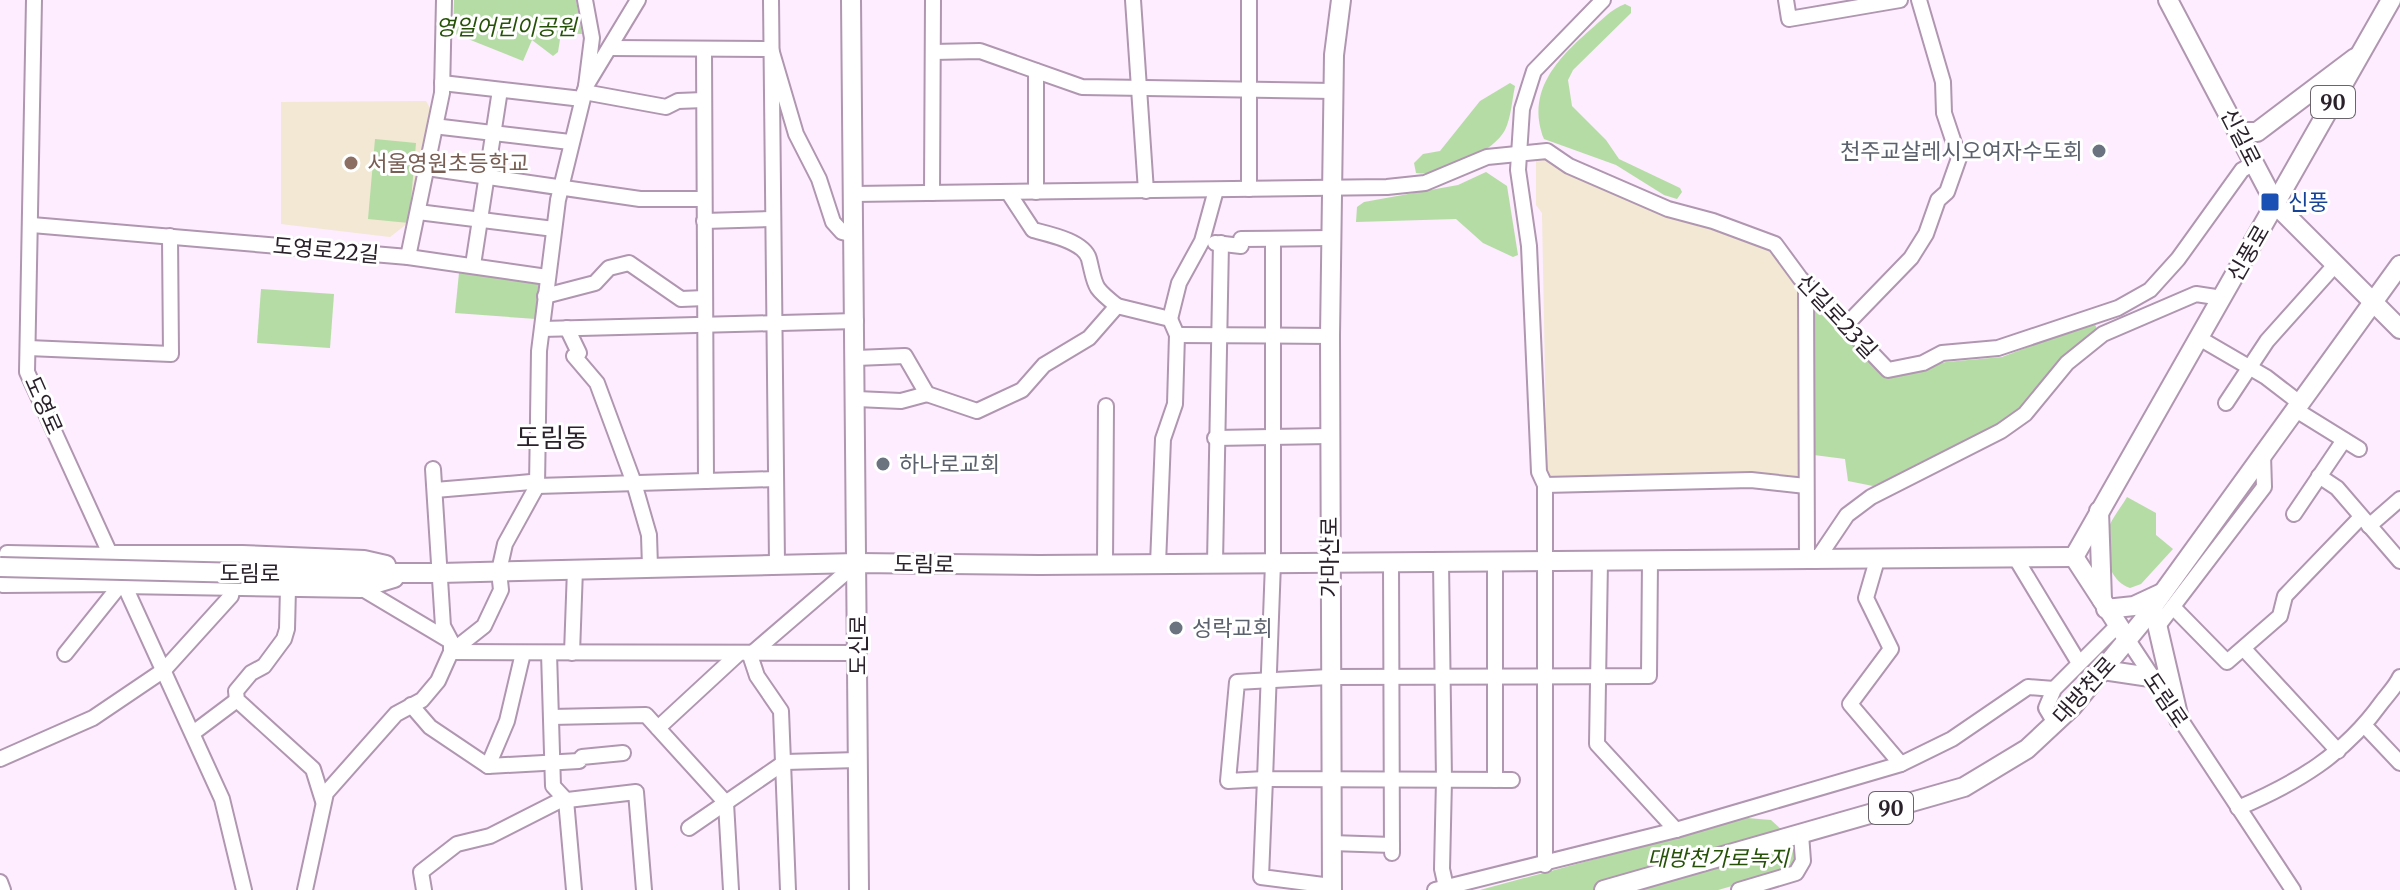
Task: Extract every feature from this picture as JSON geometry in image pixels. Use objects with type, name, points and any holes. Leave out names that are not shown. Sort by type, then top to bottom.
[{"type":"main road","name":"도신로","points":[[851,0],[857,399],[859,890]]},
{"type":"main road","name":"가마산로","points":[[1332,888],[1330,336],[1334,91],[1341,0]]},
{"type":"main road","name":"신길로","points":[[2168,0],[2276,205],[2400,329]]},
{"type":"main road","name":"신풍로","points":[[2074,557],[2391,0]]},
{"type":"main road","points":[[2238,132],[2257,132],[2360,54]]},
{"type":"main road","name":"대방천로","points":[[1604,890],[1964,787],[2027,749],[2109,678],[2123,633],[2164,602],[2263,455],[2400,265]]},
{"type":"main road","points":[[2099,511],[2104,606],[2164,602],[2158,626],[2179,719]]},
{"type":"main road","points":[[157,585],[153,566],[160,552]]},
{"type":"main road","points":[[112,555],[160,552],[364,560],[416,572]]},
{"type":"main road","name":"도림로","points":[[1,581],[239,580],[416,572],[857,563],[1811,561],[2074,557],[2123,633]]},
{"type":"main road","points":[[121,584],[239,580],[288,588],[361,588],[416,572]]},
{"type":"main road","points":[[2109,678],[2153,681]]},
{"type":"street","name":"도영로","points":[[34,0],[27,372],[112,555],[121,584],[222,799],[244,890]]},
{"type":"street","name":"도영로22길","points":[[32,225],[408,257],[442,83],[444,0]]},
{"type":"street","points":[[305,890],[326,793],[396,714],[422,700],[438,681],[451,646],[484,626],[501,590],[499,571],[505,544],[537,486],[539,351],[561,185],[584,92],[592,38],[585,0]]},
{"type":"street","points":[[584,92],[638,0]]},
{"type":"street","points":[[771,0],[777,564]]},
{"type":"street","points":[[932,193],[933,0]]},
{"type":"street","points":[[1133,0],[1146,191]]},
{"type":"street","points":[[1249,0],[1249,189]]},
{"type":"street","points":[[1545,865],[1545,485],[1539,472],[1529,246],[1520,202],[1518,155],[1526,90],[1534,71],[1603,0]]},
{"type":"street","points":[[1786,0],[1789,19],[1900,0]]},
{"type":"street","points":[[1846,325],[1911,258],[1926,234],[1938,200],[1947,192],[1959,158],[1944,113],[1943,82],[1922,0],[1932,0]]},
{"type":"street","points":[[610,48],[771,49]]},
{"type":"street","points":[[704,49],[706,481]]},
{"type":"street","points":[[771,49],[796,134],[819,179],[833,222],[842,232],[854,235]]},
{"type":"street","points":[[933,52],[980,51],[1082,87],[1334,91]]},
{"type":"street","points":[[1036,71],[1036,192]]},
{"type":"street","points":[[442,83],[500,90],[584,92],[666,107],[678,101],[704,100]]},
{"type":"street","points":[[473,265],[500,90]]},
{"type":"street","points":[[442,127],[570,142]]},
{"type":"street","name":"신길로23길","points":[[854,194],[1332,188],[1425,183],[1487,157],[1547,151],[1569,166],[1668,209],[1713,221],[1775,244],[1806,284],[1888,370],[1923,363],[1942,353],[1998,348],[2118,308],[2150,290],[2178,259],[2242,170],[2254,163]]},
{"type":"street","points":[[427,168],[561,185],[640,199],[704,199]]},
{"type":"street","points":[[1158,564],[1161,454],[1175,404],[1177,335],[1170,319],[1179,283],[1202,241],[1216,190]]},
{"type":"street","points":[[1008,192],[1033,230],[1083,250],[1089,258],[1092,283],[1117,306],[1170,319]]},
{"type":"street","points":[[418,212],[554,229]]},
{"type":"street","points":[[704,221],[773,219]]},
{"type":"street","points":[[28,348],[171,354],[170,236]]},
{"type":"street","points":[[1202,241],[1241,246],[1241,239],[1331,238]]},
{"type":"street","points":[[1273,239],[1273,563],[1261,877],[1332,888]]},
{"type":"street","points":[[1215,563],[1221,243]]},
{"type":"street","points":[[408,257],[547,277]]},
{"type":"street","points":[[545,296],[595,283],[609,268],[629,263],[681,299],[705,298]]},
{"type":"street","points":[[2226,403],[2248,367],[2335,265]]},
{"type":"street","points":[[1806,284],[1806,486],[1811,561]]},
{"type":"street","name":"신풍로","points":[[1811,561],[1847,515],[1871,497],[2001,431],[2025,414],[2067,363],[2103,334],[2196,294],[2222,298]]},
{"type":"street","points":[[857,399],[901,401],[927,394],[977,411],[1022,390],[1044,365],[1089,338],[1117,306]]},
{"type":"street","points":[[542,329],[856,321]]},
{"type":"street","points":[[567,328],[579,353],[574,356],[597,383],[634,483],[649,535],[650,567]]},
{"type":"street","points":[[1177,335],[1330,336]]},
{"type":"street","points":[[2199,338],[2248,367],[2298,407],[2359,449]]},
{"type":"street","points":[[856,358],[905,356],[927,394]]},
{"type":"street","points":[[1105,564],[1106,406]]},
{"type":"street","points":[[1215,438],[1329,436]]},
{"type":"street","points":[[2294,514],[2344,440]]},
{"type":"street","points":[[433,469],[443,626],[451,646]]},
{"type":"street","points":[[2319,476],[2337,488],[2400,561]]},
{"type":"street","points":[[435,490],[531,482],[537,486],[776,479]]},
{"type":"street","points":[[1545,485],[1751,480],[1759,484],[1806,486]]},
{"type":"street","points":[[2164,602],[2227,662],[2280,616],[2285,596],[2365,522],[2400,499]]},
{"type":"street","points":[[112,555],[7,553],[1,581],[121,584]]},
{"type":"street","points":[[2015,557],[2079,663]]},
{"type":"street","points":[[1877,560],[1866,598],[1891,649],[1850,704],[1901,764]]},
{"type":"street","points":[[1600,561],[1597,744],[1676,830]]},
{"type":"street","points":[[1512,780],[1228,781],[1237,682],[1329,677],[1649,676],[1650,561]]},
{"type":"street","points":[[1331,843],[1392,849],[1391,562]]},
{"type":"street","points":[[1441,562],[1444,780],[1441,889],[1676,830],[1901,764],[1952,739],[2028,687],[2054,689]]},
{"type":"street","points":[[1495,562],[1495,780]]},
{"type":"street","points":[[658,728],[857,563]]},
{"type":"street","points":[[572,653],[575,569]]},
{"type":"street","points":[[0,759],[93,718],[164,670],[231,596],[239,580]]},
{"type":"street","points":[[65,654],[121,584]]},
{"type":"street","points":[[288,588],[284,639],[264,666],[251,673],[236,691],[237,700],[313,769],[323,801]]},
{"type":"street","points":[[361,588],[451,646],[523,653],[858,653]]},
{"type":"street","points":[[2055,723],[2046,708],[2054,689],[2079,663],[2123,633]]},
{"type":"street","name":"도림로","points":[[2123,633],[2293,890]]},
{"type":"street","points":[[2244,649],[2338,751]]},
{"type":"street","points":[[488,766],[507,721],[523,653]]},
{"type":"street","points":[[549,653],[553,786],[566,800],[574,890]]},
{"type":"street","points":[[744,655],[781,711],[788,890]]},
{"type":"street","points":[[2238,808],[2288,787],[2316,770],[2365,726],[2400,677]]},
{"type":"street","points":[[193,733],[237,700]]},
{"type":"street","points":[[411,705],[430,727],[488,766],[552,763],[623,753]]},
{"type":"street","points":[[551,717],[646,715],[726,803],[731,890]]},
{"type":"street","points":[[2365,726],[2396,760]]},
{"type":"street","points":[[2396,760],[2400,744]]},
{"type":"street","points":[[689,828],[785,762],[858,760]]},
{"type":"street","points":[[424,890],[421,872],[457,844],[490,836],[566,800],[636,792],[644,890]]},
{"type":"street","points":[[1739,890],[1796,873],[1803,861],[1801,834]]},
{"type":"street","points":[[0,882],[3,890]]},
{"type":"shaded area","name":"서울영원초등학교","points":[[426,101],[430,108],[413,219],[390,237],[281,224],[281,102]]},
{"type":"shaded area","points":[[1536,154],[1771,250],[1799,287],[1801,479],[1547,479],[1542,213],[1536,205]]},
{"type":"green space","name":"영일어린이공원","points":[[454,0],[576,0],[582,34],[561,33],[558,52],[553,56],[532,40],[523,61],[453,33]]},
{"type":"green space","points":[[1625,4],[1631,7],[1631,13],[1573,70],[1568,80],[1572,106],[1606,140],[1619,159],[1680,188],[1682,192],[1677,199],[1664,195],[1616,165],[1544,139],[1539,122],[1542,92],[1556,65],[1602,19]]},
{"type":"green space","points":[[1510,83],[1515,86],[1505,130],[1490,147],[1452,167],[1416,173],[1414,163],[1423,154],[1440,151],[1480,101]]},
{"type":"green space","points":[[375,139],[416,143],[409,223],[368,219]]},
{"type":"green space","points":[[1486,172],[1507,186],[1518,255],[1513,257],[1483,243],[1456,219],[1356,222],[1357,207],[1364,202],[1458,185]]},
{"type":"green space","points":[[459,273],[539,280],[536,319],[455,313]]},
{"type":"green space","points":[[261,289],[334,294],[330,348],[257,343]]},
{"type":"green space","points":[[1811,299],[1846,325],[1886,377],[1946,362],[2002,357],[2094,322],[2097,329],[2063,357],[2023,408],[1971,441],[1873,486],[1848,481],[1845,459],[1814,455]]},
{"type":"green space","points":[[2127,497],[2156,513],[2156,535],[2173,549],[2141,584],[2130,588],[2112,572],[2106,547],[2109,526]]},
{"type":"green space","name":"대방천가로녹지","points":[[1747,818],[1771,820],[1795,842],[1796,857],[1788,870],[1718,890],[1480,890]]},
{"type":"place","name":"천주교살레시오여자수도회","points":[[2099,151]]},
{"type":"place","name":"서울영원초등학교","points":[[351,163]]},
{"type":"place","name":"신풍","points":[[2270,202]]},
{"type":"place","name":"하나로교회","points":[[883,464]]},
{"type":"place","name":"성락교회","points":[[1176,628]]},
{"type":"district","name":"도림동","points":[[552,437]]}]
